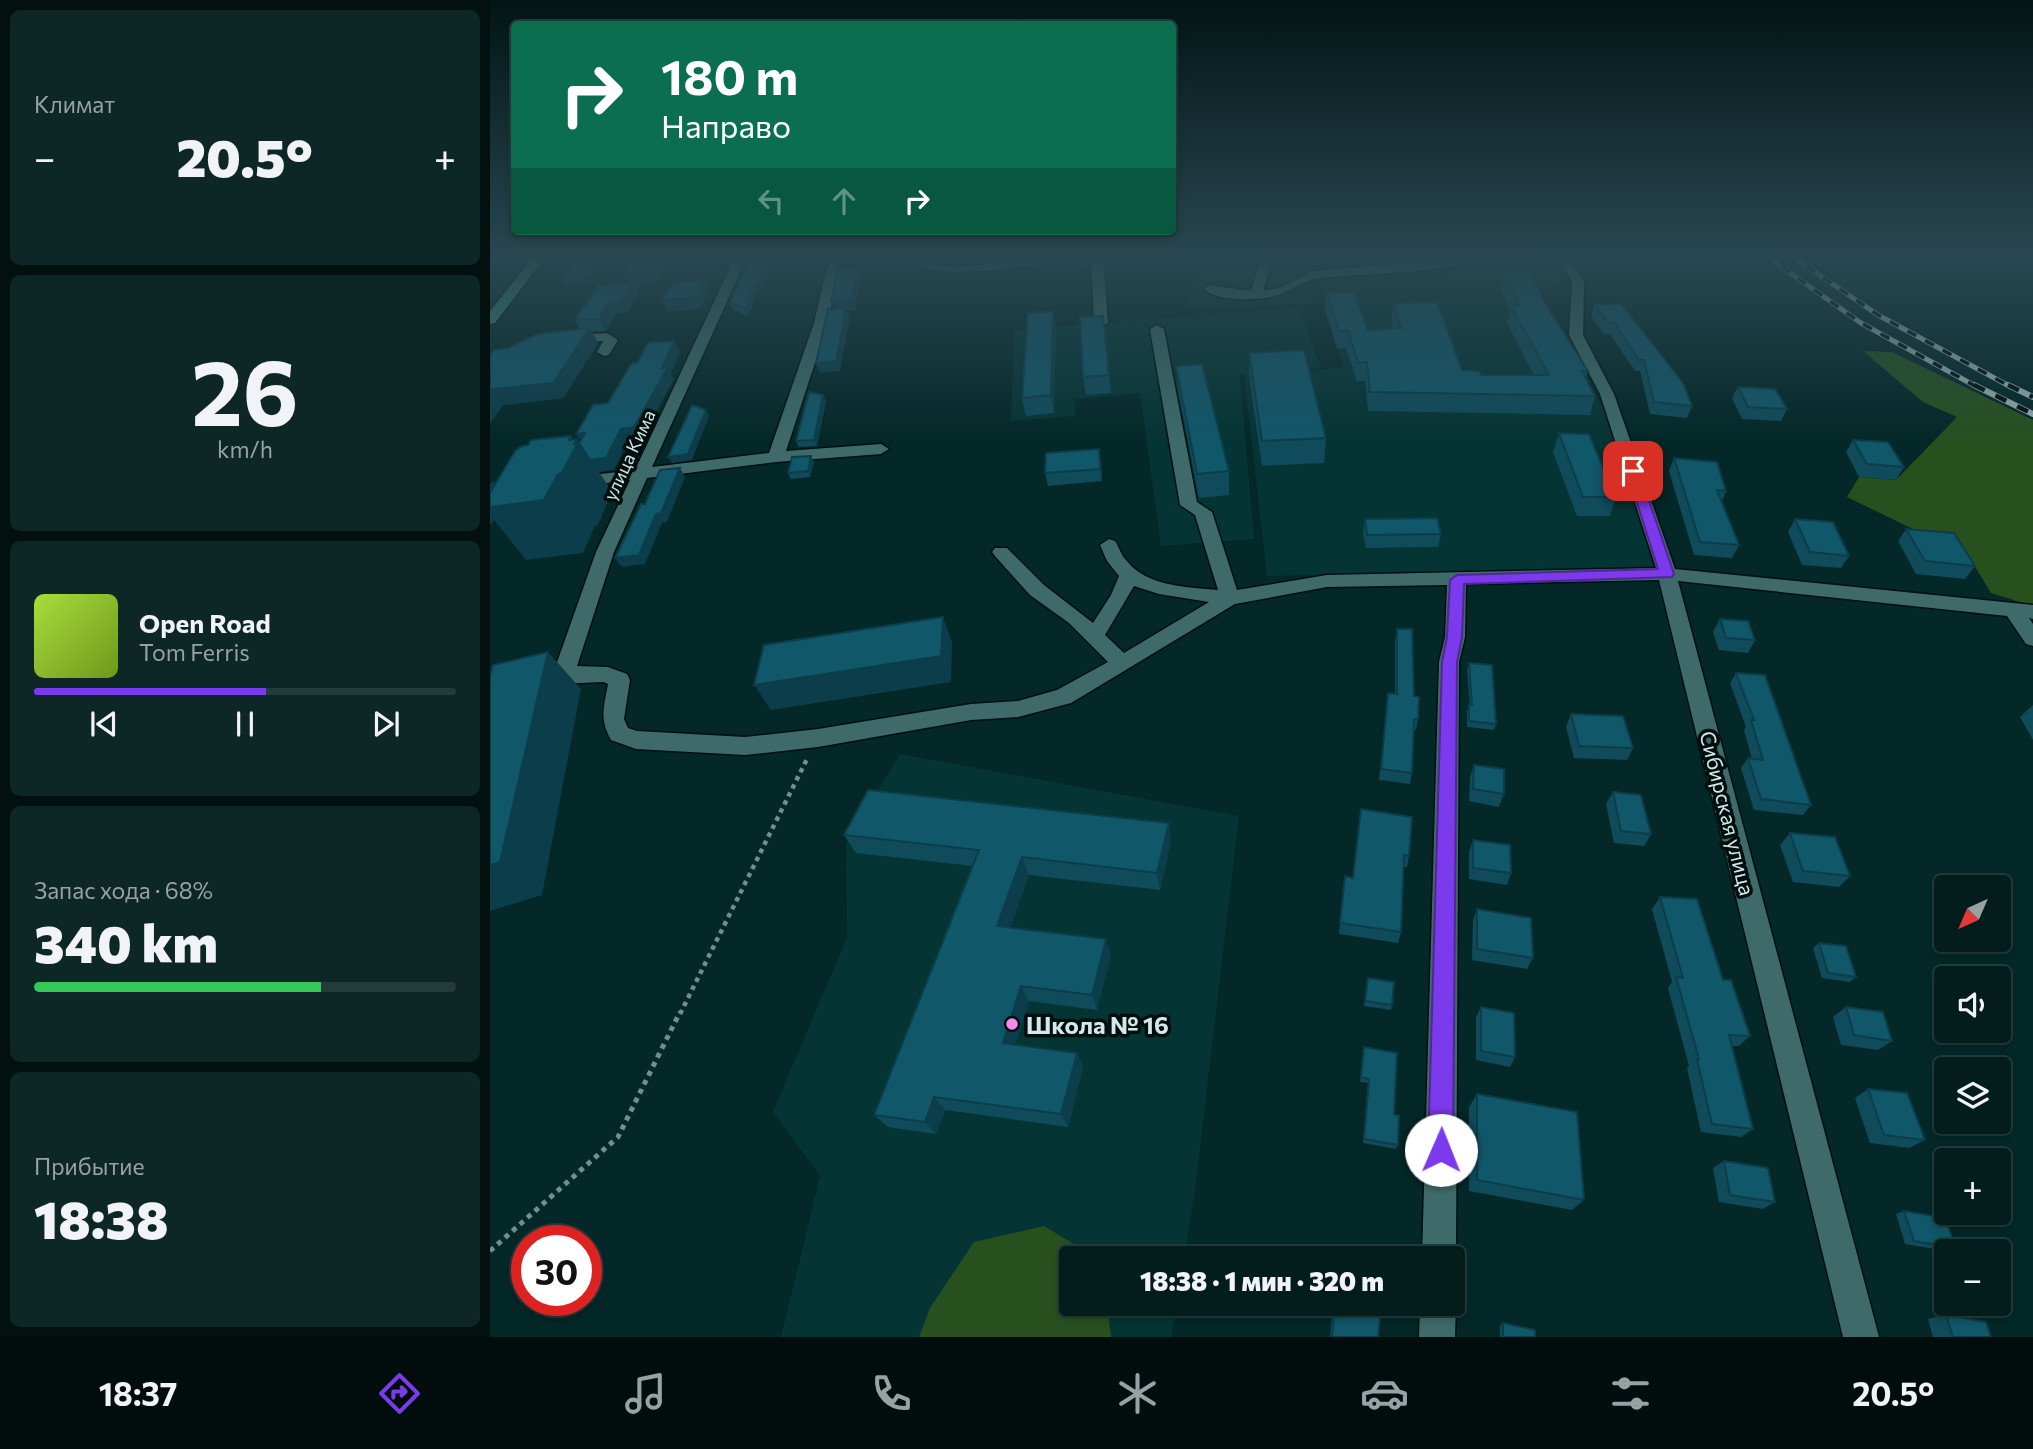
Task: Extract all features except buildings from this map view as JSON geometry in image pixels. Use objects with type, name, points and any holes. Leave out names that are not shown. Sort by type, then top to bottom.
[{"type":"street","name":"улица Кима","points":[[563,676],[605,552],[714,317]]},
{"type":"street","points":[[776,457],[822,317]]},
{"type":"street","points":[[1101,317],[1101,323]]},
{"type":"street","name":"Сибирская улица","points":[[1576,317],[1576,335],[1607,394],[1667,574],[1861,1337]]},
{"type":"street","points":[[1157,329],[1189,505],[1203,512],[1230,598]]},
{"type":"street","points":[[549,342],[607,337],[611,340],[604,352]]},
{"type":"street","points":[[559,485],[776,457],[881,449]]},
{"type":"street","points":[[1109,545],[1115,562],[1129,575],[1154,586],[1230,598],[1327,581],[1667,574],[2023,611],[2033,639]]},
{"type":"street","points":[[1001,552],[1037,590],[1076,618],[1122,664]]},
{"type":"street","points":[[1095,635],[1120,596],[1129,575]]},
{"type":"street","points":[[1439,1246],[1450,662],[1455,637],[1457,580]]},
{"type":"street","points":[[490,690],[563,676],[603,673],[619,680],[613,719],[619,734],[636,740],[745,746],[818,738],[971,712],[1018,709],[1063,697],[1230,598]]},
{"type":"street","points":[[1437,1337],[1438,1316]]},
{"type":"path","points":[[490,1251],[618,1137],[818,738]]},
{"type":"shaded area","points":[[1177,317],[1302,317],[1321,368],[1254,374],[1343,368],[1329,317],[1550,317],[1607,416],[1654,568],[1267,576],[1244,374],[1240,375],[1254,539],[1161,546],[1140,393],[1075,399],[1075,416],[1011,421],[1014,330]]},
{"type":"shaded area","name":"Школа № 16","points":[[900,754],[1239,816],[1195,1191],[1186,1246],[1059,1246],[1059,1316],[1175,1316],[1171,1337],[781,1337],[820,1176],[773,1112],[847,937],[846,844]]},
{"type":"green space","points":[[1863,351],[1892,352],[2033,420],[2033,606],[1991,593],[1962,545],[1917,531],[1847,497],[1859,477],[1896,480],[1957,417],[1923,402]]},
{"type":"green space","points":[[1044,1226],[1077,1246],[1059,1246],[1059,1316],[1108,1316],[1111,1337],[919,1337],[930,1308],[974,1242]]},
{"type":"railway","points":[[1853,317],[1977,387]]},
{"type":"railway","points":[[1882,317],[2011,387]]},
{"type":"railway","points":[[1974,385],[2033,414]]},
{"type":"railway","points":[[2008,385],[2033,397]]},
{"type":"place","name":"Школа № 16","points":[[1012,1024]]},
{"type":"route","points":[[1441,1150],[1450,662],[1455,637],[1457,580],[1667,574],[1633,471]]}]
